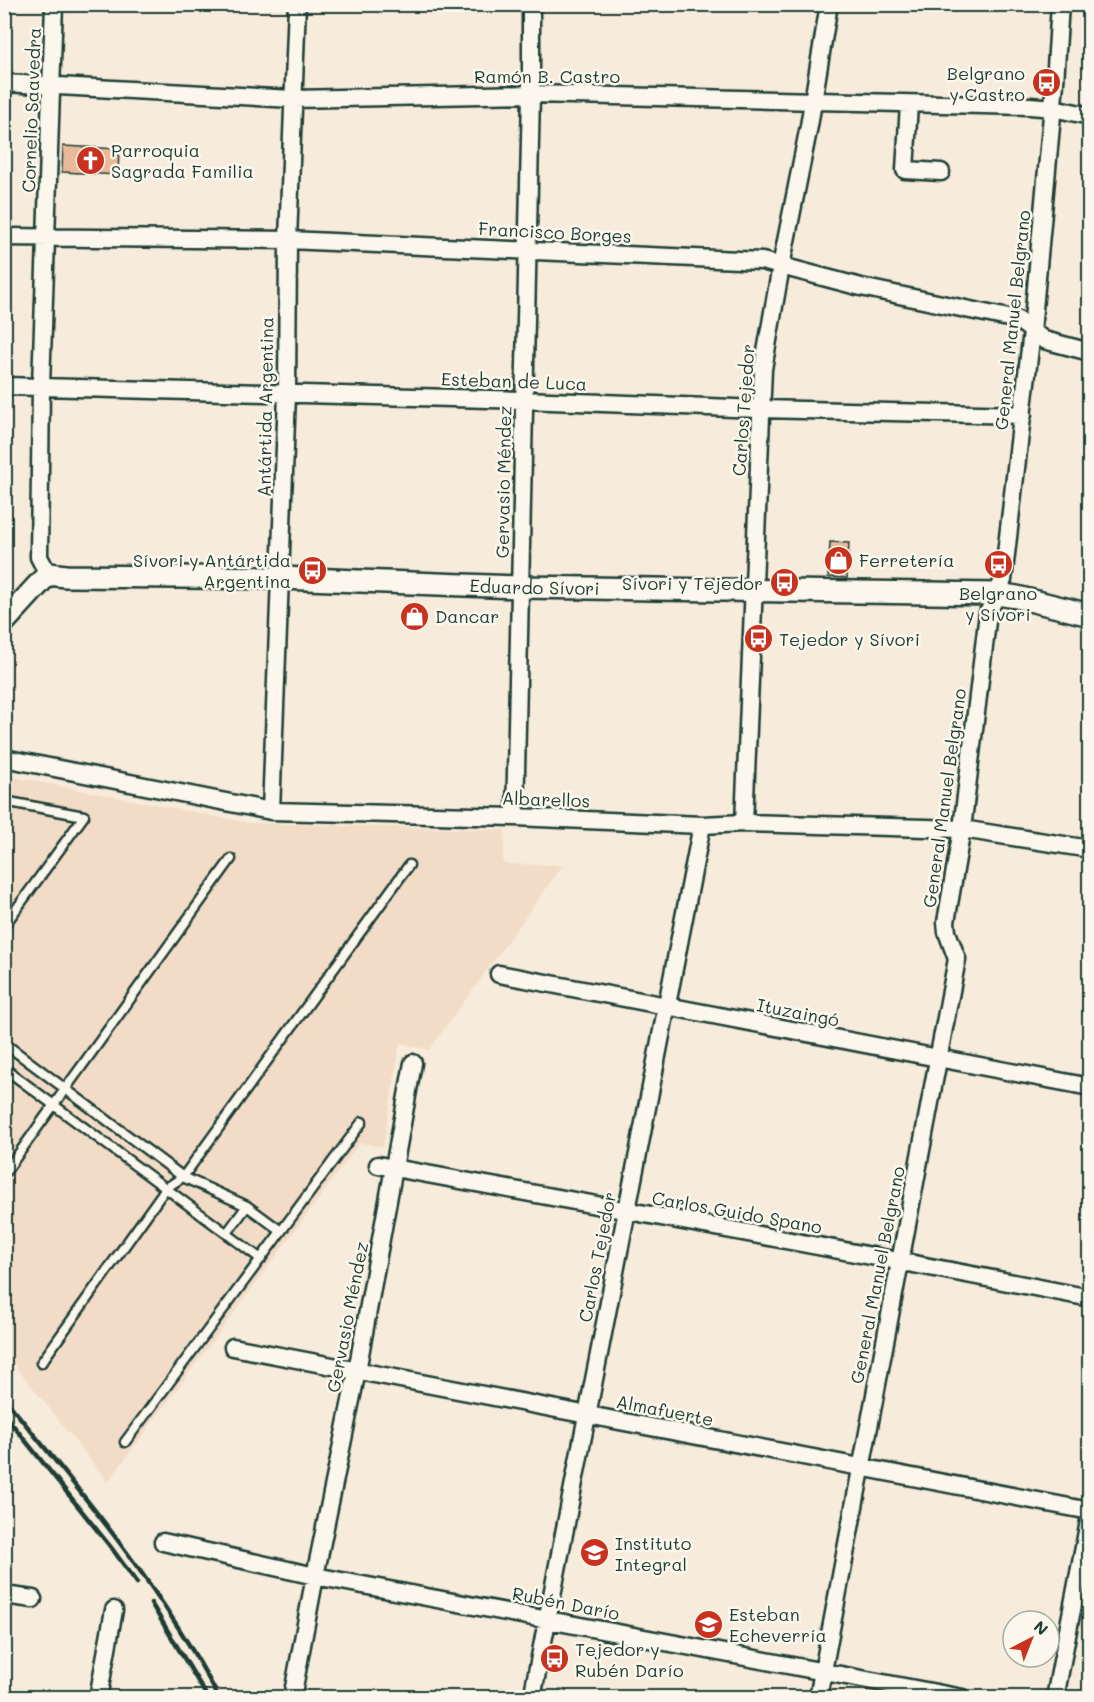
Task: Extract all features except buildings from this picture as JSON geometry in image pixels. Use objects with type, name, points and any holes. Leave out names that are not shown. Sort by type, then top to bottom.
[{"type":"street","name":"Cornelio Saavedra","points":[[48,574],[39,557],[41,386],[54,4]]},
{"type":"street","name":"Antártida Argentina","points":[[271,811],[287,395],[288,240],[297,4]]},
{"type":"street","name":"Gervasio Méndez","points":[[516,817],[531,4]]},
{"type":"street","name":"Carlos Tejedor","points":[[744,823],[763,369],[829,4]]},
{"type":"street","name":"General Manuel Belgrano","points":[[818,1698],[957,958],[947,932],[946,922],[963,829],[988,614],[1003,580],[1032,331],[1053,108],[1060,4]]},
{"type":"street","name":"Ramón B. Castro","points":[[4,83],[293,99],[531,94],[812,100],[1053,108],[1089,116]]},
{"type":"street","points":[[909,104],[905,170],[941,172]]},
{"type":"street","name":"Francisco Borges","points":[[4,237],[288,240],[762,261],[861,287],[1018,320],[1044,340],[1089,352]]},
{"type":"street","name":"Esteban de Luca","points":[[4,386],[1023,415]]},
{"type":"street","points":[[4,622],[48,574]]},
{"type":"street","name":"Eduardo Sívori","points":[[48,574],[520,587],[997,594],[1089,615]]},
{"type":"street","name":"Albarellos","points":[[4,758],[271,811],[516,817],[702,825],[744,823],[963,829],[1089,849]]},
{"type":"street","name":"Carlos Tejedor","points":[[531,1698],[702,825]]},
{"type":"street","name":"Ituzaingó","points":[[499,974],[1089,1087]]},
{"type":"street","name":"Gervasio Méndez","points":[[292,1698],[357,1371],[387,1166],[413,1063]]},
{"type":"street","name":"Carlos Guido Spano","points":[[387,1166],[626,1212],[901,1260],[1089,1298]]},
{"type":"street","name":"Almafuerte","points":[[233,1347],[1089,1514]]},
{"type":"street","points":[[1055,1698],[1089,1514]]},
{"type":"street","name":"Rubén Darío","points":[[163,1542],[315,1576],[963,1698]]},
{"type":"street","points":[[4,1595],[33,1599]]},
{"type":"street","points":[[98,1698],[114,1610]]},
{"type":"lane","points":[[4,801],[84,816],[4,926]]},
{"type":"lane","points":[[4,1174],[231,859]]},
{"type":"lane","points":[[41,1362],[166,1188],[183,1177],[409,865]]},
{"type":"lane","points":[[4,1043],[183,1177],[247,1206],[281,1231]]},
{"type":"lane","points":[[4,1068],[261,1259]]},
{"type":"lane","points":[[125,1442],[362,1122]]},
{"type":"lane","points":[[226,1233],[247,1206]]},
{"type":"shaded area","points":[[4,775],[249,823],[505,830],[503,864],[563,865],[429,1050],[400,1043],[383,1147],[360,1143],[108,1482],[5,1353]]},
{"type":"railway","points":[[4,1398],[119,1542],[172,1618],[219,1698]]},
{"type":"railway","points":[[4,1414],[137,1583]]},
{"type":"railway","points":[[151,1603],[208,1698]]},
{"type":"place","name":"Belgrano y Castro","points":[[1046,83]]},
{"type":"place","name":"Parroquia Sagrada Familia","points":[[90,160]]},
{"type":"place","name":"Ferretería","points":[[838,560]]},
{"type":"place","name":"Belgrano y Sívori","points":[[998,564]]},
{"type":"place","name":"Sívori y Antártida Argentina","points":[[312,570]]},
{"type":"place","name":"Sívori y Tejedor","points":[[784,583]]},
{"type":"place","name":"Dancar","points":[[414,616]]},
{"type":"place","name":"Tejedor y Sívori","points":[[758,639]]},
{"type":"place","name":"Instituto Integral","points":[[594,1553]]},
{"type":"place","name":"Esteban Echeverría","points":[[708,1624]]},
{"type":"place","name":"Tejedor y Rubén Darío","points":[[554,1659]]}]
